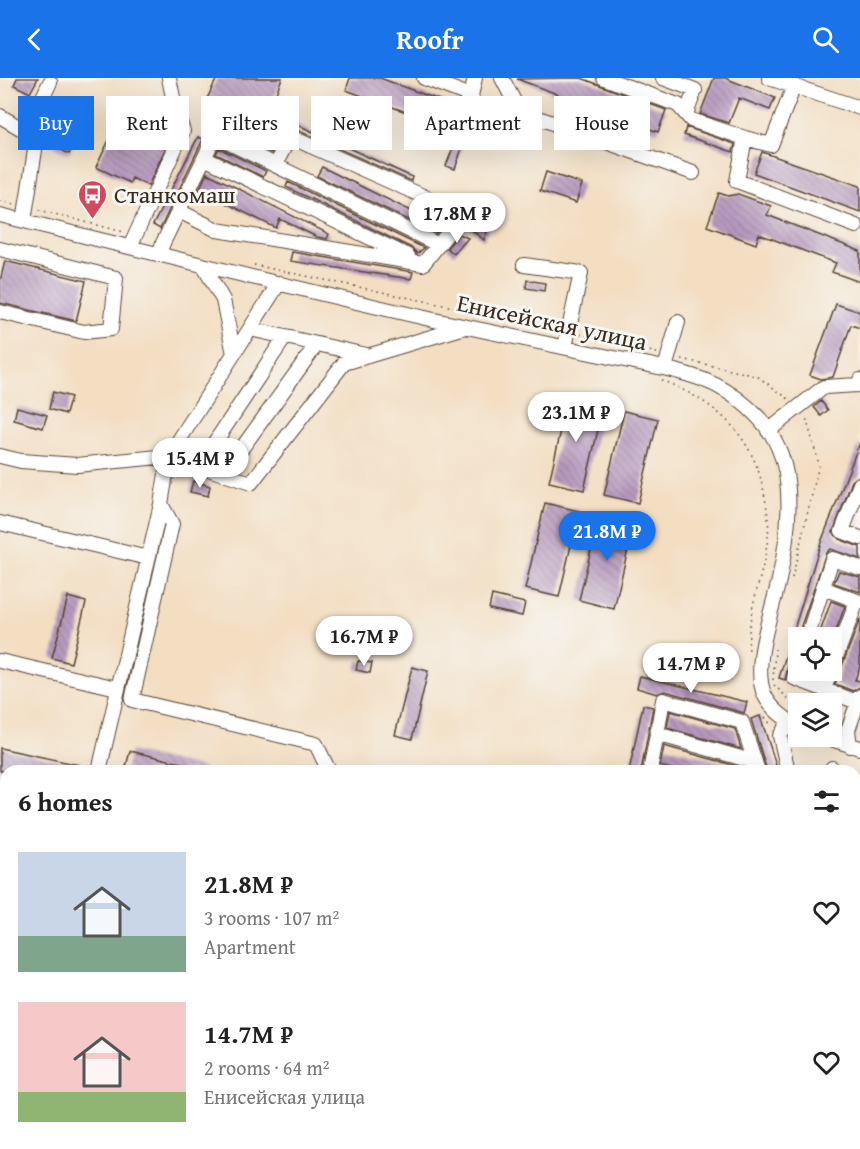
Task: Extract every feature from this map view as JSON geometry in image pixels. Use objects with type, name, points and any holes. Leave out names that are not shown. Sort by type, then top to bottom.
[{"type":"street","points":[[133,242],[183,131],[175,108],[169,78]]},
{"type":"street","points":[[424,78],[471,96],[475,78]]},
{"type":"street","points":[[502,78],[511,96]]},
{"type":"street","points":[[604,78],[678,105],[691,120],[771,145],[794,86]]},
{"type":"street","points":[[663,78],[695,90],[686,114]]},
{"type":"street","points":[[769,78],[860,108]]},
{"type":"street","points":[[44,96],[50,82]]},
{"type":"street","points":[[0,116],[18,127]]},
{"type":"street","points":[[542,119],[693,173]]},
{"type":"street","points":[[745,138],[737,181],[856,226]]},
{"type":"street","points":[[299,140],[463,214],[423,264]]},
{"type":"street","points":[[25,214],[35,150]]},
{"type":"street","points":[[159,254],[208,150]]},
{"type":"street","points":[[244,150],[438,244]]},
{"type":"street","points":[[275,165],[283,150]]},
{"type":"street","points":[[204,158],[423,264]]},
{"type":"street","points":[[179,212],[218,230],[423,264]]},
{"type":"street","name":"Енисейская улица","points":[[0,215],[25,214],[133,242],[159,254],[203,265],[467,327],[664,368],[705,381],[726,392],[746,406],[768,431],[778,445],[783,464],[787,523],[780,575],[765,636],[760,679],[766,697],[788,718]]},
{"type":"street","points":[[0,249],[116,278],[111,328],[84,332],[0,312]]},
{"type":"street","points":[[203,265],[224,300],[234,354]]},
{"type":"street","points":[[524,265],[581,273],[565,347]]},
{"type":"street","points":[[100,765],[161,504],[169,456],[279,283]]},
{"type":"street","points":[[664,368],[678,322]]},
{"type":"street","points":[[0,456],[21,462],[77,465],[169,456],[251,483],[344,363],[467,327]]},
{"type":"street","points":[[250,329],[368,356]]},
{"type":"street","points":[[199,466],[285,337]]},
{"type":"street","points":[[224,474],[316,344]]},
{"type":"street","points":[[768,431],[799,409],[824,387],[858,384],[860,380]]},
{"type":"street","points":[[860,484],[842,531],[860,538]]},
{"type":"street","points":[[161,504],[172,524],[132,700],[316,744],[326,765]]},
{"type":"street","points":[[0,523],[148,558]]},
{"type":"street","points":[[811,627],[832,559],[860,568]]},
{"type":"street","points":[[823,588],[859,601],[824,689]]},
{"type":"street","points":[[0,661],[117,688]]},
{"type":"street","points":[[802,681],[859,698],[848,730],[855,747]]},
{"type":"street","points":[[651,765],[663,700],[742,722],[756,765]]},
{"type":"street","points":[[787,765],[780,736],[788,729]]},
{"type":"street","points":[[657,734],[751,765]]},
{"type":"path","points":[[0,201],[25,214],[133,242]]},
{"type":"path","points":[[254,265],[568,332],[664,368],[757,376],[786,395],[806,417],[819,465],[791,582]]},
{"type":"path","points":[[664,368],[681,388],[716,409],[738,430],[763,484],[769,525],[767,545],[750,610],[748,637],[750,660]]},
{"type":"path","points":[[775,649],[773,684],[788,698]]},
{"type":"path","points":[[763,709],[766,718],[780,736]]},
{"type":"building","points":[[17,78],[38,78],[30,93],[14,85]]},
{"type":"building","points":[[217,78],[282,78],[275,96],[208,96]]},
{"type":"building","points":[[350,78],[380,78],[428,96],[404,96],[404,111],[392,107],[392,96],[362,96],[346,90]]},
{"type":"building","points":[[581,78],[629,96],[562,96],[517,79]]},
{"type":"building","points":[[714,78],[725,78],[775,98],[770,110],[739,98],[729,123],[700,114]]},
{"type":"building","points":[[650,104],[666,110],[658,132],[650,129]]},
{"type":"building","points":[[299,125],[311,131],[311,136],[299,131]]},
{"type":"building","points":[[686,127],[735,144],[733,152],[684,135]]},
{"type":"building","points":[[198,137],[201,138],[201,143],[160,229],[153,225]]},
{"type":"building","points":[[106,146],[106,150],[165,150],[148,186],[132,178],[130,183],[96,167]]},
{"type":"building","points":[[218,150],[223,150],[266,171],[263,177],[216,154]]},
{"type":"building","points":[[342,150],[353,150],[412,177],[411,181]]},
{"type":"building","points":[[452,150],[461,150],[455,169],[446,166]]},
{"type":"building","points":[[762,152],[860,186],[860,212],[754,173]]},
{"type":"building","points":[[322,167],[442,226],[436,233],[317,176]]},
{"type":"building","points":[[546,172],[582,184],[576,203],[540,191]]},
{"type":"building","points":[[207,173],[329,234],[327,239],[317,237],[280,219],[276,228],[199,190]]},
{"type":"building","points":[[288,182],[424,248],[417,254],[412,248],[286,187]]},
{"type":"building","points":[[487,193],[498,197],[484,240],[466,225],[479,198]]},
{"type":"building","points":[[719,193],[728,196],[738,194],[771,206],[767,215],[860,251],[860,282],[832,272],[836,263],[759,234],[756,244],[707,226]]},
{"type":"building","points":[[459,234],[468,238],[454,254],[447,248]]},
{"type":"building","points":[[292,252],[413,272],[411,279],[290,261]]},
{"type":"building","points":[[5,261],[86,281],[76,321],[0,303],[0,281]]},
{"type":"building","points":[[527,280],[545,283],[544,291],[526,288]]},
{"type":"building","points":[[836,304],[860,312],[860,328],[851,325],[833,377],[821,379],[810,375]]},
{"type":"building","points":[[53,392],[71,397],[66,414],[49,409]]},
{"type":"building","points":[[569,396],[604,404],[584,490],[549,482]]},
{"type":"building","points":[[821,401],[828,410],[821,416],[814,407]]},
{"type":"building","points":[[17,407],[47,415],[43,428],[14,420]]},
{"type":"building","points":[[624,411],[658,419],[638,503],[604,495]]},
{"type":"building","points":[[860,442],[860,475],[852,481],[833,532],[839,539],[860,547],[860,559],[830,549],[826,553],[801,627],[795,627],[820,545]]},
{"type":"building","points":[[193,481],[210,486],[208,496],[190,492]]},
{"type":"building","points":[[545,503],[579,511],[559,597],[525,589]]},
{"type":"building","points":[[599,515],[634,523],[614,609],[579,600]]},
{"type":"building","points":[[839,571],[860,577],[860,592],[834,583]]},
{"type":"building","points":[[492,595],[525,603],[522,616],[489,609]]},
{"type":"building","points":[[68,597],[86,602],[71,663],[52,658]]},
{"type":"building","points":[[831,601],[845,606],[837,627],[822,627]]},
{"type":"building","points":[[860,619],[860,666],[855,680],[860,681],[860,687],[853,691],[835,684],[836,681],[842,681],[842,666]]},
{"type":"building","points":[[788,649],[785,680],[779,678]]},
{"type":"building","points":[[358,661],[372,663],[370,673],[356,670]]},
{"type":"building","points":[[412,667],[428,671],[412,739],[395,735]]},
{"type":"building","points":[[640,676],[747,702],[744,713],[665,691],[657,694],[637,688]]},
{"type":"building","points":[[643,705],[653,707],[642,765],[630,765]]},
{"type":"building","points":[[670,711],[735,729],[741,749],[667,728]]},
{"type":"building","points":[[760,716],[776,765],[765,765],[751,719]]},
{"type":"building","points":[[664,746],[733,765],[660,765]]},
{"type":"building","points":[[0,748],[80,765],[0,765]]},
{"type":"building","points":[[130,751],[190,765],[126,765]]},
{"type":"place","name":"Станкомаш","points":[[93,220]]}]
